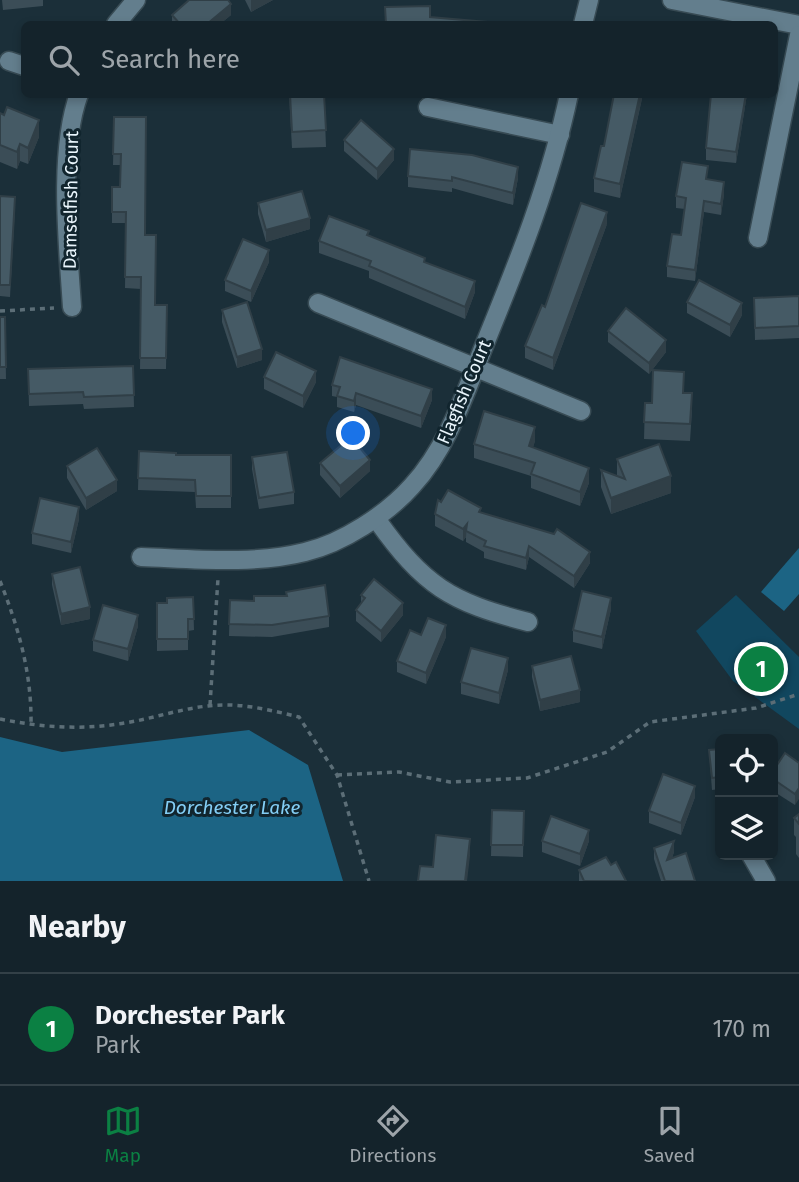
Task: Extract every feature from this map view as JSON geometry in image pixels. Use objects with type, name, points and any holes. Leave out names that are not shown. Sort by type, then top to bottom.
[{"type":"street","points":[[118,21],[136,0]]},
{"type":"street","points":[[584,21],[589,0]]},
{"type":"street","points":[[672,0],[799,24]]},
{"type":"street","points":[[758,238],[799,36]]},
{"type":"street","name":"Damselfish Court","points":[[72,307],[67,240],[69,156],[78,98]]},
{"type":"street","name":"Flagfish Court","points":[[141,557],[219,559],[307,552],[377,520],[413,486],[433,459],[475,368],[532,223],[560,135],[568,98]]},
{"type":"street","points":[[428,107],[560,135]]},
{"type":"street","points":[[318,303],[581,411]]},
{"type":"street","points":[[377,520],[403,558],[434,586],[470,605],[528,622]]},
{"type":"street","points":[[754,860],[766,881]]},
{"type":"path","points":[[0,311],[72,307]]},
{"type":"path","points":[[210,705],[219,559]]},
{"type":"path","points":[[0,581],[19,629],[32,688],[31,726]]},
{"type":"path","points":[[337,775],[399,772],[450,782],[527,778],[607,751],[650,722],[756,708],[799,694]]},
{"type":"path","points":[[0,719],[31,726],[76,729],[120,724],[210,705],[255,706],[299,717],[337,775],[369,881]]},
{"type":"shaded area","points":[[736,595],[799,657],[799,729],[733,681],[696,631]]},
{"type":"water","points":[[799,548],[799,594],[784,611],[761,592]]},
{"type":"water","name":"Dorchester Lake","points":[[249,730],[308,765],[343,881],[0,881],[0,737],[62,752]]},
{"type":"building","points":[[189,0],[228,0],[231,4],[211,21],[177,21],[172,15]]},
{"type":"building","points":[[430,6],[430,17],[476,21],[386,21],[385,7]]},
{"type":"building","points":[[290,98],[324,98],[326,130],[292,132]]},
{"type":"building","points":[[613,98],[639,98],[620,184],[594,178],[601,146],[604,146]]},
{"type":"building","points":[[711,98],[745,98],[736,152],[706,148]]},
{"type":"building","points":[[7,107],[39,120],[28,148],[20,144],[17,152],[0,145],[0,113],[4,115]]},
{"type":"building","points":[[114,117],[146,117],[145,235],[156,235],[155,305],[167,305],[166,358],[140,358],[141,277],[125,277],[126,212],[112,212],[112,187],[120,187],[121,154],[113,154]]},
{"type":"building","points":[[361,120],[394,149],[377,169],[344,140]]},
{"type":"building","points":[[410,149],[472,155],[518,167],[513,193],[452,177],[452,181],[408,176]]},
{"type":"building","points":[[682,162],[708,166],[706,179],[724,182],[721,204],[704,201],[695,270],[667,266],[672,234],[681,235],[686,198],[676,196]]},
{"type":"building","points":[[302,191],[310,218],[266,230],[258,203]]},
{"type":"building","points":[[0,196],[15,197],[10,285],[0,285]]},
{"type":"building","points":[[581,203],[607,212],[553,358],[525,346],[542,305],[545,307]]},
{"type":"building","points":[[329,216],[369,231],[367,235],[425,258],[424,262],[475,281],[465,307],[369,266],[371,261],[319,241]]},
{"type":"building","points":[[243,239],[269,250],[251,291],[225,280]]},
{"type":"building","points":[[699,280],[742,303],[730,325],[687,302]]},
{"type":"building","points":[[799,296],[799,326],[755,328],[754,298]]},
{"type":"building","points":[[247,302],[262,349],[237,357],[222,310]]},
{"type":"building","points":[[626,308],[666,340],[649,363],[608,331]]},
{"type":"building","points":[[0,317],[5,317],[6,367],[0,367]]},
{"type":"building","points":[[276,352],[316,371],[303,396],[264,377]]},
{"type":"building","points":[[340,357],[432,389],[421,416],[356,393],[354,401],[337,396],[340,387],[332,385]]},
{"type":"building","points":[[133,366],[134,395],[84,397],[83,392],[29,394],[28,369]]},
{"type":"building","points":[[653,370],[684,372],[683,393],[692,393],[690,424],[644,422],[645,403],[652,403]]},
{"type":"building","points":[[484,411],[535,427],[529,446],[589,468],[580,492],[531,474],[535,463],[474,444]]},
{"type":"building","points":[[351,437],[370,460],[340,486],[320,463]]},
{"type":"building","points":[[659,444],[671,476],[611,498],[601,470],[625,479],[617,459]]},
{"type":"building","points":[[97,448],[117,480],[86,498],[67,466]]},
{"type":"building","points":[[139,451],[176,455],[231,455],[231,496],[196,496],[195,480],[138,478]]},
{"type":"building","points":[[287,452],[294,492],[259,498],[252,457]]},
{"type":"building","points":[[448,490],[481,508],[479,512],[554,534],[557,529],[590,552],[574,576],[529,546],[526,558],[484,546],[486,541],[466,531],[467,524],[463,529],[435,514],[438,500],[441,502]]},
{"type":"building","points":[[40,498],[79,507],[71,542],[32,533]]},
{"type":"building","points":[[80,567],[90,607],[61,614],[52,574]]},
{"type":"building","points":[[374,579],[403,603],[381,631],[356,610],[365,598],[361,595]]},
{"type":"building","points":[[325,585],[329,616],[272,625],[229,624],[230,600],[254,601],[254,596],[287,596],[286,592]]},
{"type":"building","points":[[582,591],[611,598],[602,637],[573,630]]},
{"type":"building","points":[[193,597],[194,619],[188,619],[188,639],[157,639],[157,603],[167,603],[167,598]]},
{"type":"building","points":[[103,605],[138,615],[128,649],[93,640]]},
{"type":"building","points":[[428,618],[446,625],[426,673],[397,661],[410,630],[421,635]]},
{"type":"building","points":[[471,648],[508,658],[499,693],[461,682]]},
{"type":"building","points":[[571,656],[580,690],[540,700],[532,666]]},
{"type":"building","points":[[715,749],[715,778],[712,778],[709,750]]},
{"type":"building","points":[[785,753],[799,763],[799,788],[795,794],[778,782],[778,764]]},
{"type":"building","points":[[663,774],[695,786],[681,823],[649,811]]},
{"type":"building","points":[[492,810],[524,811],[523,845],[491,845]]},
{"type":"building","points":[[551,816],[589,830],[580,854],[542,841]]},
{"type":"building","points":[[436,835],[470,839],[465,881],[418,881],[420,866],[433,867]]},
{"type":"building","points":[[674,841],[667,860],[686,853],[695,881],[665,881],[654,848]]},
{"type":"building","points":[[606,857],[611,865],[616,862],[626,881],[584,881],[579,870]]},
{"type":"place","name":"Dorchester Park","points":[[761,669]]}]
